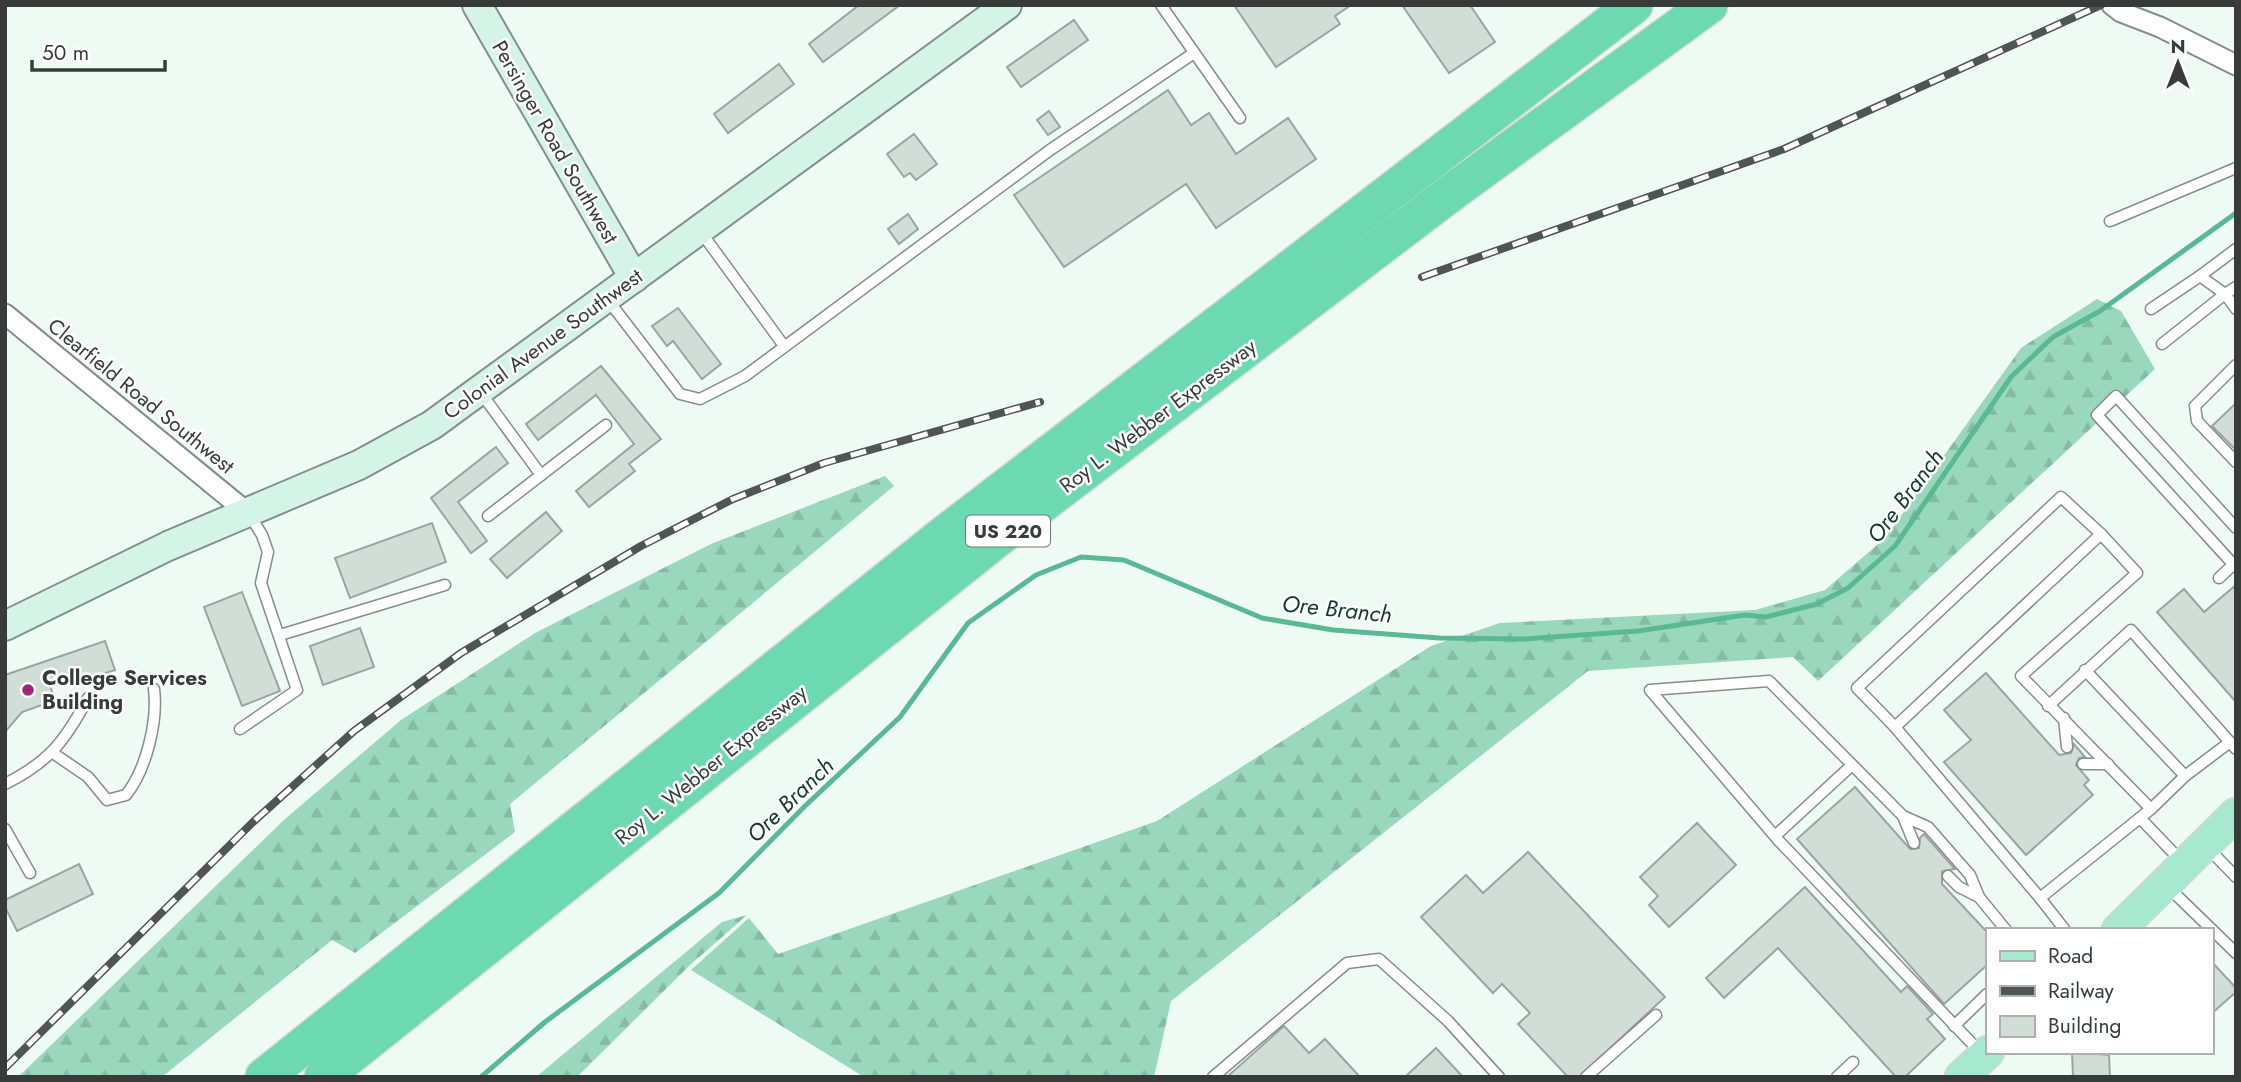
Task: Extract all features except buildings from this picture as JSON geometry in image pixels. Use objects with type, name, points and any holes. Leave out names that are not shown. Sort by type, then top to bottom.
[{"type":"highway","points":[[1595,34],[1626,5]]},
{"type":"highway","name":"Roy L. Webber Expressway","points":[[264,1077],[945,534],[1634,5]]},
{"type":"highway","name":"Roy L. Webber Expressway","points":[[323,1077],[1004,533],[1441,201],[1709,5]]},
{"type":"main road","name":"Persinger Road Southwest","points":[[477,5],[634,278]]},
{"type":"main road","name":"Colonial Avenue Southwest","points":[[5,624],[168,546],[248,514],[405,442],[481,392],[699,228],[1007,5]]},
{"type":"main road","points":[[2120,928],[2236,814]]},
{"type":"street","points":[[2112,5],[2121,12],[2160,27],[2236,65]]},
{"type":"street","name":"Clearfield Road Southwest","points":[[5,314],[248,514]]},
{"type":"lane","points":[[1161,5],[1240,118]]},
{"type":"lane","points":[[607,299],[680,394],[690,399],[700,399],[722,389],[784,346],[1050,150],[1194,53]]},
{"type":"lane","points":[[2110,221],[2236,168]]},
{"type":"lane","points":[[699,228],[784,346]]},
{"type":"lane","points":[[2151,309],[2236,249]]},
{"type":"lane","points":[[2200,276],[2225,295],[2236,309]]},
{"type":"lane","points":[[2162,344],[2236,287]]},
{"type":"lane","points":[[2236,365],[2194,406],[2197,421],[2236,462]]},
{"type":"lane","points":[[481,392],[541,475]]},
{"type":"lane","points":[[2219,578],[2235,563],[2097,415],[2116,397],[2236,528]]},
{"type":"lane","points":[[488,516],[606,425]]},
{"type":"lane","points":[[2062,928],[1895,727],[1857,688],[2061,497],[2101,534],[2137,573],[2021,676],[2151,809]]},
{"type":"lane","points":[[240,729],[297,690],[260,578],[268,552],[262,535],[248,514]]},
{"type":"lane","points":[[1895,727],[2101,534]]},
{"type":"lane","points":[[280,635],[445,585]]},
{"type":"lane","points":[[2040,898],[2151,809],[2185,776],[2233,745],[2131,630],[2048,706]]},
{"type":"lane","points":[[2085,670],[2185,776]]},
{"type":"lane","points":[[1978,1062],[1954,1026],[1775,836],[1650,690],[1769,681],[1903,816],[1928,827],[1970,874],[1979,897],[2004,928]]},
{"type":"lane","points":[[53,753],[88,777],[107,800],[126,795],[142,767],[156,701],[155,689]]},
{"type":"lane","points":[[5,784],[40,765],[53,753],[71,730],[88,698]]},
{"type":"lane","points":[[2064,718],[2067,747]]},
{"type":"lane","points":[[2083,764],[2109,764]]},
{"type":"lane","points":[[1775,836],[1852,765]]},
{"type":"lane","points":[[1903,816],[1914,843]]},
{"type":"lane","points":[[2140,818],[2186,866],[2236,953]]},
{"type":"lane","points":[[5,829],[30,873]]},
{"type":"lane","points":[[2186,866],[2236,877]]},
{"type":"lane","points":[[1948,876],[1959,887],[1979,897]]},
{"type":"lane","points":[[1213,1077],[1347,963],[1379,959],[1448,1021],[1499,1077]]},
{"type":"lane","points":[[1954,1026],[1986,995]]},
{"type":"lane","points":[[1586,1077],[1656,1015]]},
{"type":"lane","points":[[1837,1077],[1853,1062]]},
{"type":"green space","points":[[2097,299],[2121,311],[2155,369],[1818,681],[1793,657],[1588,671],[1171,1001],[1154,1077],[864,1077],[691,970],[749,918],[778,954],[1157,821],[1431,646],[1500,623],[1755,610],[1825,590],[1885,538],[2021,348]]},
{"type":"green space","points":[[885,476],[894,486],[510,804],[515,832],[355,953],[332,940],[162,1077],[18,1077],[285,819],[401,720],[535,633],[713,543]]},
{"type":"green space","points":[[747,915],[689,966],[577,1077],[536,1077],[722,922]]},
{"type":"waterway","name":"Ore Branch","points":[[481,1077],[545,1022],[719,893],[805,806],[900,717],[968,623],[1036,575],[1081,557],[1124,560],[1262,618],[1333,630],[1439,638],[1523,639],[1638,631],[1745,615],[1766,617],[1817,604],[1848,588],[1895,546],[2011,377],[2053,337],[2100,311],[2236,213]]},
{"type":"railway","points":[[1422,277],[1784,149],[2101,5]]},
{"type":"railway","points":[[5,1068],[252,823],[354,731],[461,653],[641,546],[733,499],[824,463],[1040,402]]},
{"type":"place","name":"College Services Building","points":[[28,690]]}]
